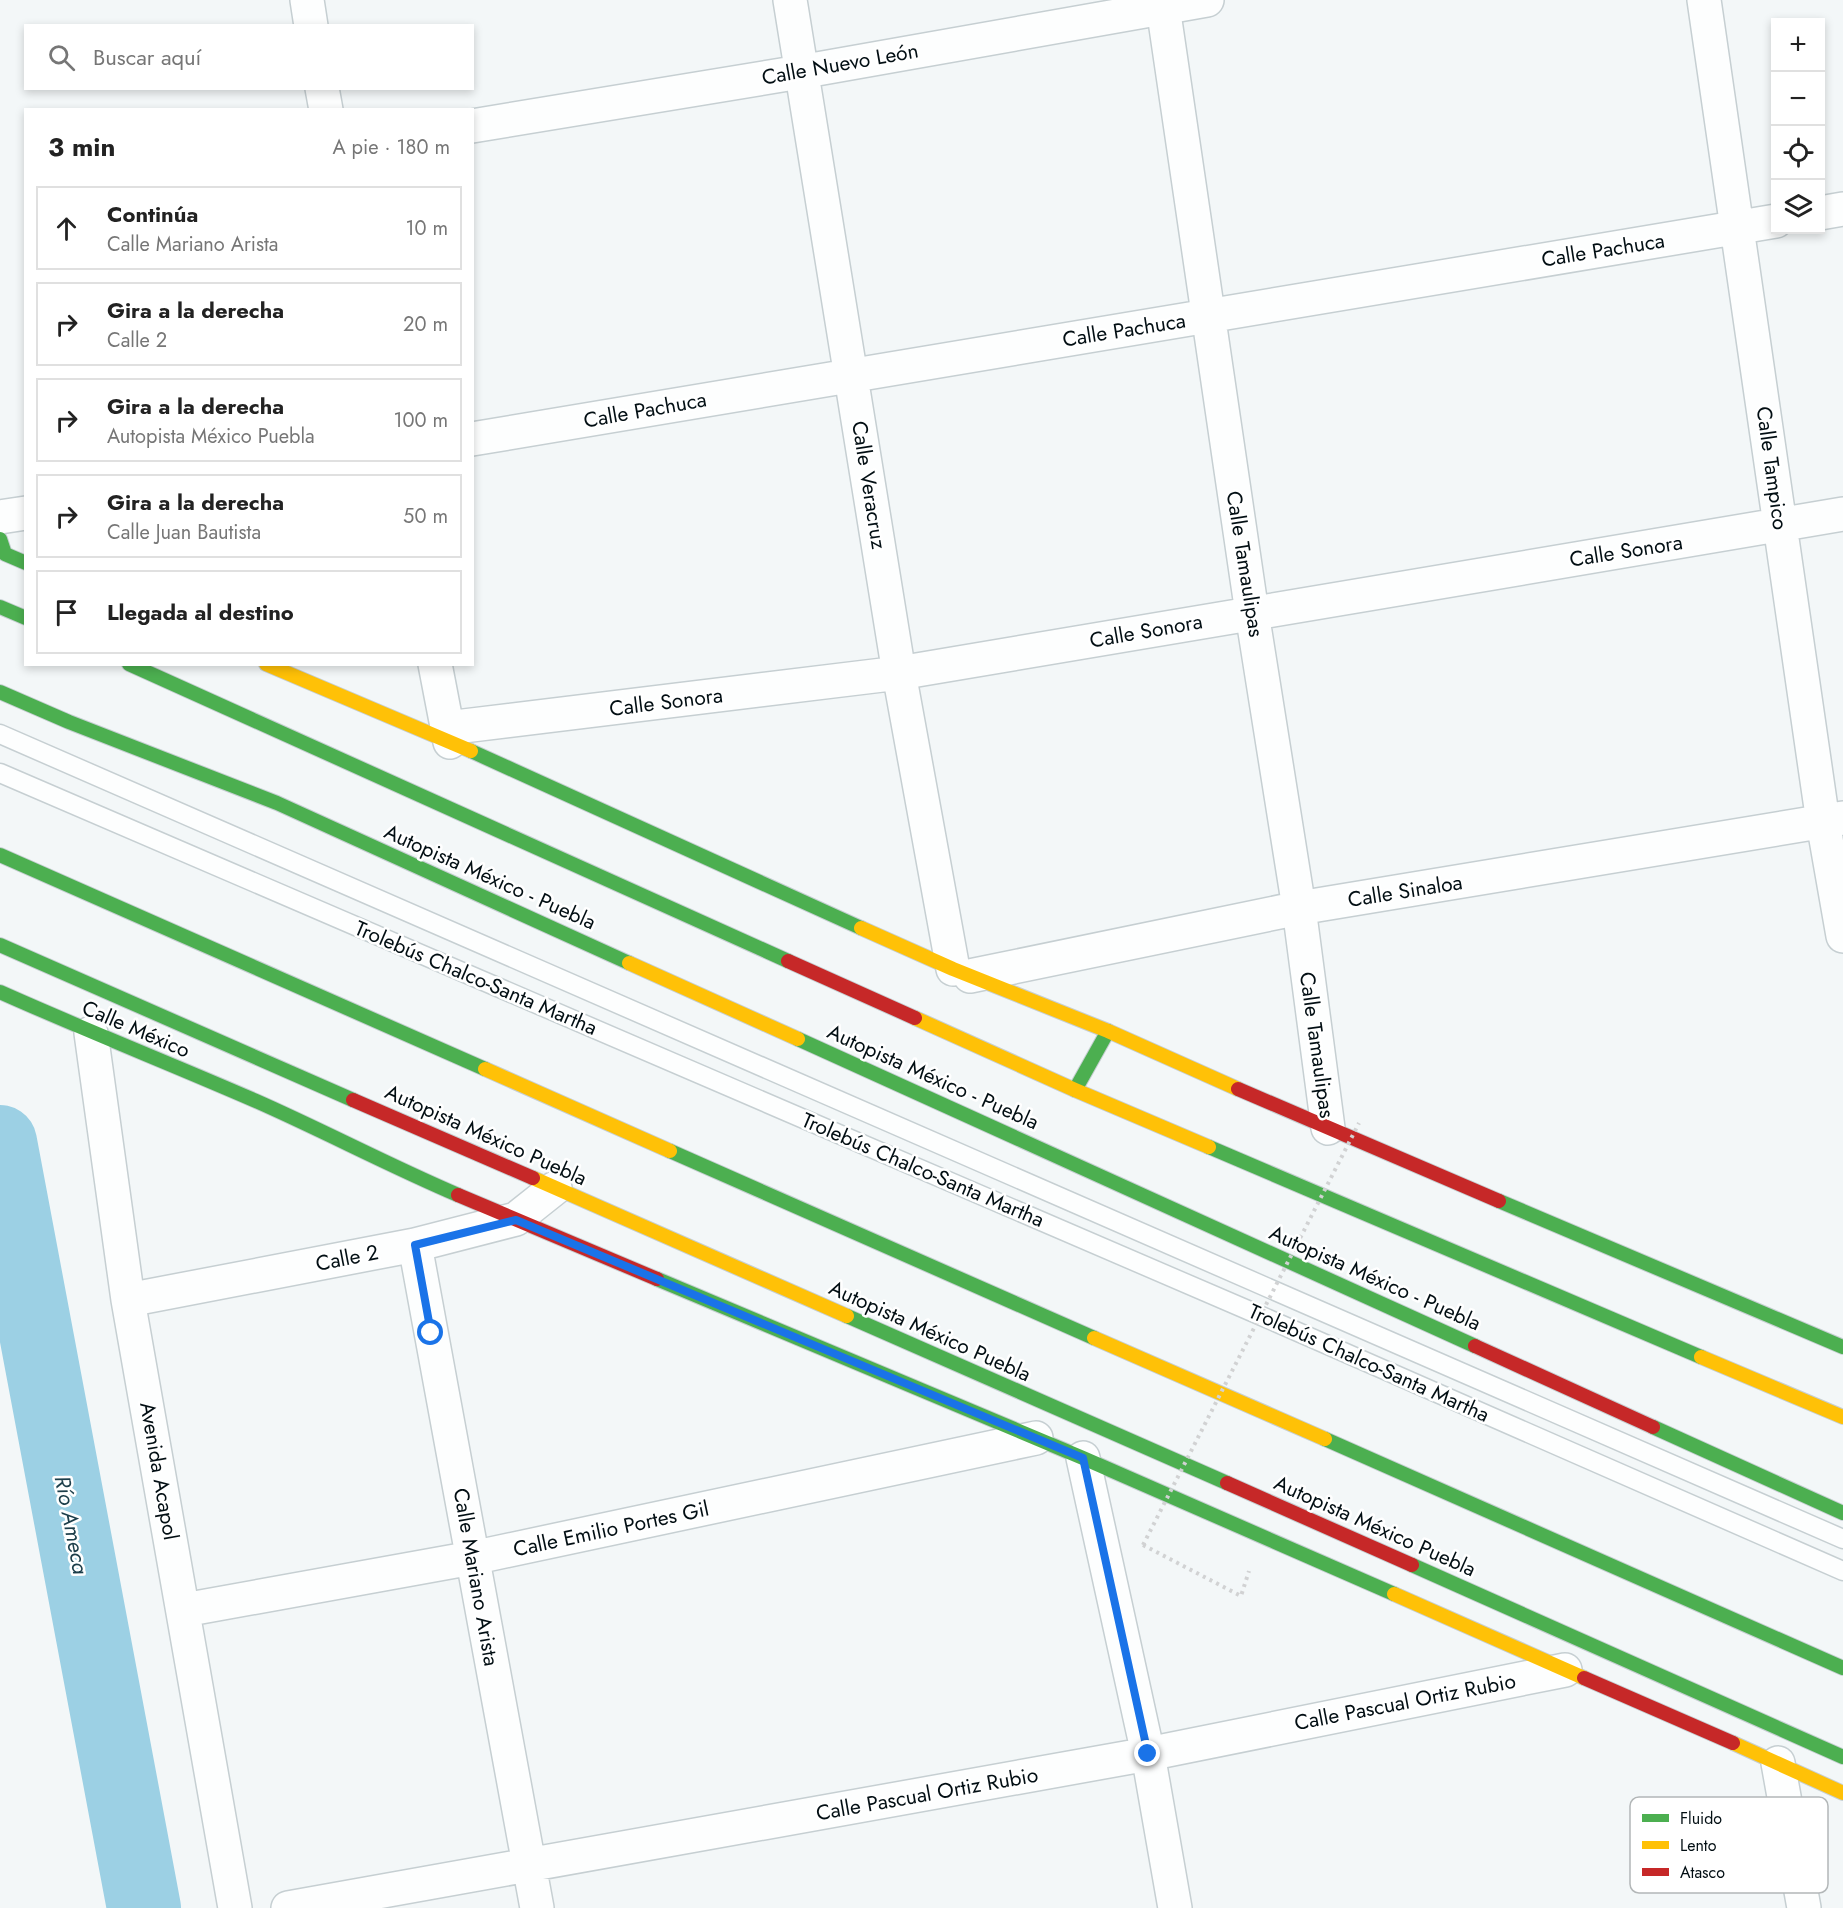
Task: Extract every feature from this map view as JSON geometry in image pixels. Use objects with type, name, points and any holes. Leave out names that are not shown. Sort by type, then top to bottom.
[{"type":"main road","points":[[0,540],[4,554],[24,562]]},
{"type":"main road","points":[[0,607],[24,617]]},
{"type":"main road","points":[[133,666],[1075,1090],[1843,1417]]},
{"type":"main road","points":[[271,666],[448,735],[961,972],[1344,1126],[1843,1347]]},
{"type":"main road","name":"Autopista México - Puebla","points":[[0,692],[69,722],[277,803],[1843,1513]]},
{"type":"main road","points":[[0,855],[1843,1668]]},
{"type":"main road","name":"Autopista México Puebla","points":[[0,945],[1149,1448],[1843,1757]]},
{"type":"main road","name":"Calle México","points":[[0,992],[84,1030],[257,1102],[401,1171],[516,1220]]},
{"type":"main road","points":[[1075,1090],[1108,1031]]},
{"type":"main road","points":[[516,1220],[1083,1458],[1843,1793]]},
{"type":"street","points":[[307,0],[311,24]]},
{"type":"street","name":"Calle Veracruz","points":[[790,0],[899,673],[961,972]]},
{"type":"street","name":"Calle Nuevo León","points":[[474,126],[800,72],[1162,4],[1207,0]]},
{"type":"street","name":"Calle Tampico","points":[[1704,0],[1780,525],[1833,820],[1843,936]]},
{"type":"street","name":"Calle Tamaulipas","points":[[1162,4],[1252,613],[1299,908],[1344,1126]]},
{"type":"street","points":[[322,90],[326,108]]},
{"type":"street","points":[[1825,212],[1843,209]]},
{"type":"street","name":"Calle Pachuca","points":[[474,439],[1771,222]]},
{"type":"street","points":[[0,517],[24,513]]},
{"type":"street","name":"Calle Sonora","points":[[448,735],[899,673],[1843,514]]},
{"type":"street","points":[[435,666],[448,735]]},
{"type":"street","name":"Calle Sinaloa","points":[[961,972],[1299,908],[1833,820]]},
{"type":"street","name":"Avenida Acapol","points":[[84,1030],[128,1300],[235,1908]]},
{"type":"street","name":"Calle 2","points":[[128,1300],[415,1245],[516,1220],[555,1188]]},
{"type":"street","name":"Calle Mariano Arista","points":[[415,1245],[537,1908]]},
{"type":"street","name":"Calle Emilio Portes Gil","points":[[184,1610],[472,1558],[1036,1438]]},
{"type":"street","points":[[1083,1458],[1148,1754],[1175,1908]]},
{"type":"street","name":"Calle Pascual Ortiz Rubio","points":[[288,1908],[1148,1754],[1565,1670]]},
{"type":"street","points":[[1778,1763],[1784,1797]]},
{"type":"street","points":[[1801,1893],[1804,1908]]},
{"type":"lane","points":[[0,734],[1843,1539]]},
{"type":"lane","name":"Trolebús Chalco-Santa Martha","points":[[0,773],[1250,1311],[1843,1571]]},
{"type":"path","points":[[1241,1596],[1143,1545],[1344,1126]]},
{"type":"waterway","name":"Río Ameca","points":[[0,1142],[144,1908]]},
{"type":"traffic: fast","points":[[0,539],[5,554],[24,562]]},
{"type":"traffic: fast","points":[[0,607],[24,617]]},
{"type":"traffic: fast","points":[[133,666],[788,961]]},
{"type":"traffic: fast","points":[[0,692],[69,722],[277,803],[629,963]]},
{"type":"traffic: fast","points":[[471,751],[861,928]]},
{"type":"traffic: fast","points":[[0,855],[485,1069]]},
{"type":"traffic: fast","points":[[0,945],[353,1100]]},
{"type":"traffic: fast","points":[[0,992],[256,1101],[458,1195]]},
{"type":"traffic: fast","points":[[1075,1090],[1108,1031]]},
{"type":"traffic: fast","points":[[798,1039],[1475,1346]]},
{"type":"traffic: fast","points":[[1209,1147],[1701,1357]]},
{"type":"traffic: fast","points":[[670,1151],[1094,1338]]},
{"type":"traffic: fast","points":[[1499,1201],[1843,1347]]},
{"type":"traffic: fast","points":[[657,1279],[1083,1458],[1394,1594]]},
{"type":"traffic: fast","points":[[847,1316],[1227,1483]]},
{"type":"traffic: fast","points":[[1653,1427],[1843,1513]]},
{"type":"traffic: fast","points":[[1325,1439],[1843,1668]]},
{"type":"traffic: fast","points":[[1412,1565],[1843,1757]]},
{"type":"traffic: slow","points":[[271,666],[471,751]]},
{"type":"traffic: slow","points":[[861,928],[953,969],[1108,1031],[1238,1089]]},
{"type":"traffic: slow","points":[[629,963],[798,1039]]},
{"type":"traffic: slow","points":[[915,1018],[1209,1147]]},
{"type":"traffic: slow","points":[[485,1069],[670,1151]]},
{"type":"traffic: slow","points":[[533,1178],[847,1316]]},
{"type":"traffic: slow","points":[[1094,1338],[1325,1439]]},
{"type":"traffic: slow","points":[[1701,1357],[1843,1417]]},
{"type":"traffic: slow","points":[[1394,1594],[1584,1678]]},
{"type":"traffic: slow","points":[[1733,1743],[1843,1793]]},
{"type":"traffic: jam","points":[[788,961],[915,1018]]},
{"type":"traffic: jam","points":[[1238,1089],[1499,1201]]},
{"type":"traffic: jam","points":[[353,1100],[533,1178]]},
{"type":"traffic: jam","points":[[458,1195],[657,1279]]},
{"type":"traffic: jam","points":[[1475,1346],[1653,1427]]},
{"type":"traffic: jam","points":[[1227,1483],[1412,1565]]},
{"type":"traffic: jam","points":[[1584,1678],[1733,1743]]},
{"type":"route","points":[[431,1333],[415,1245],[516,1220],[1083,1458],[1148,1754]]}]
